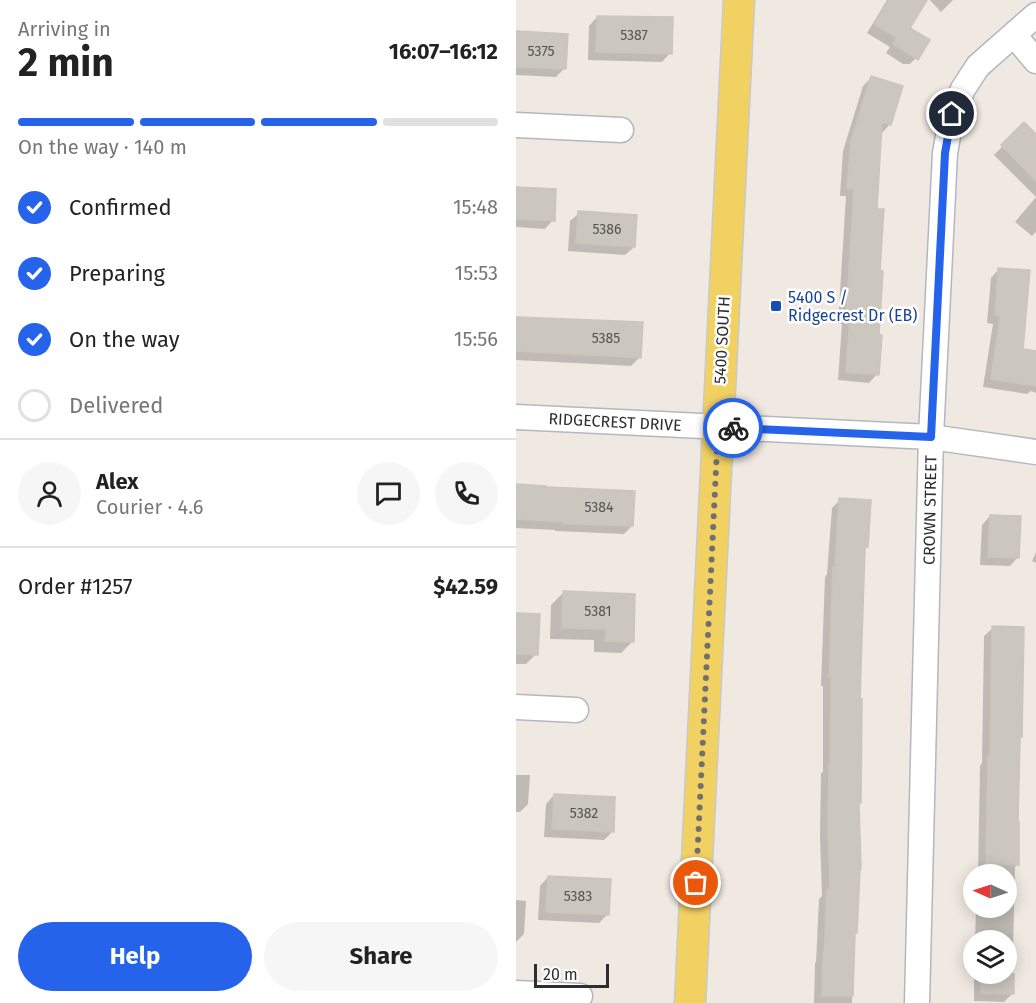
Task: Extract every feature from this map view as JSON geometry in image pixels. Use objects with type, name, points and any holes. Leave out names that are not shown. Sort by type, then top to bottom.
[{"type":"main road","name":"5400 SOUTH","points":[[690,1003],[739,0]]},
{"type":"street","name":"CROWN STREET","points":[[917,1003],[931,437],[945,153],[952,114],[963,89],[978,66],[1036,15]]},
{"type":"street","points":[[1014,35],[1036,61]]},
{"type":"street","points":[[516,125],[621,130]]},
{"type":"street","name":"RIDGECREST DRIVE","points":[[516,417],[931,437],[1036,452]]},
{"type":"street","points":[[516,707],[576,710]]},
{"type":"street","points":[[516,993],[580,996]]},
{"type":"building","points":[[889,0],[927,0],[910,28],[930,40],[918,60],[893,44],[897,38],[874,24]]},
{"type":"building","points":[[597,16],[673,17],[672,54],[596,52]]},
{"type":"building","points":[[516,31],[568,34],[566,69],[516,67]]},
{"type":"building","points":[[871,76],[903,86],[891,125],[882,122],[877,209],[884,209],[880,270],[883,271],[879,375],[846,372],[850,316],[846,316],[854,189],[847,188],[851,141]]},
{"type":"building","points":[[1024,122],[1036,134],[1036,181],[1001,145]]},
{"type":"building","points":[[516,187],[556,189],[555,221],[516,219]]},
{"type":"building","points":[[578,211],[637,215],[635,247],[576,243]]},
{"type":"building","points":[[998,268],[1030,270],[1023,349],[1036,351],[1036,386],[991,379],[1000,316],[995,315]]},
{"type":"building","points":[[516,317],[643,322],[641,358],[516,351]]},
{"type":"building","points":[[516,484],[635,491],[633,526],[563,524],[563,522],[516,519]]},
{"type":"building","points":[[839,498],[871,500],[868,547],[865,547],[860,699],[862,699],[861,803],[859,803],[861,869],[857,933],[855,933],[853,996],[822,996],[827,889],[830,889],[828,827],[831,678],[829,678],[833,567],[835,567]]},
{"type":"building","points":[[990,515],[1021,516],[1019,558],[988,557]]},
{"type":"building","points":[[563,591],[635,594],[634,642],[605,641],[606,629],[562,628]]},
{"type":"building","points":[[516,613],[540,614],[538,655],[516,654]]},
{"type":"building","points":[[992,626],[1024,627],[1018,822],[1019,865],[986,864],[988,756],[990,756]]},
{"type":"building","points":[[554,794],[615,797],[614,832],[552,829]]},
{"type":"building","points":[[548,876],[611,879],[609,915],[546,912]]},
{"type":"building","points":[[981,984],[1014,984],[1014,994],[981,994]]},
{"type":"way so far","points":[[696,883],[718,428],[733,428]]},
{"type":"place","name":"5400 S / Ridgecrest Dr (EB)","points":[[776,306]]},
{"type":"route","points":[[733,428],[931,437],[945,153],[952,114]]}]
